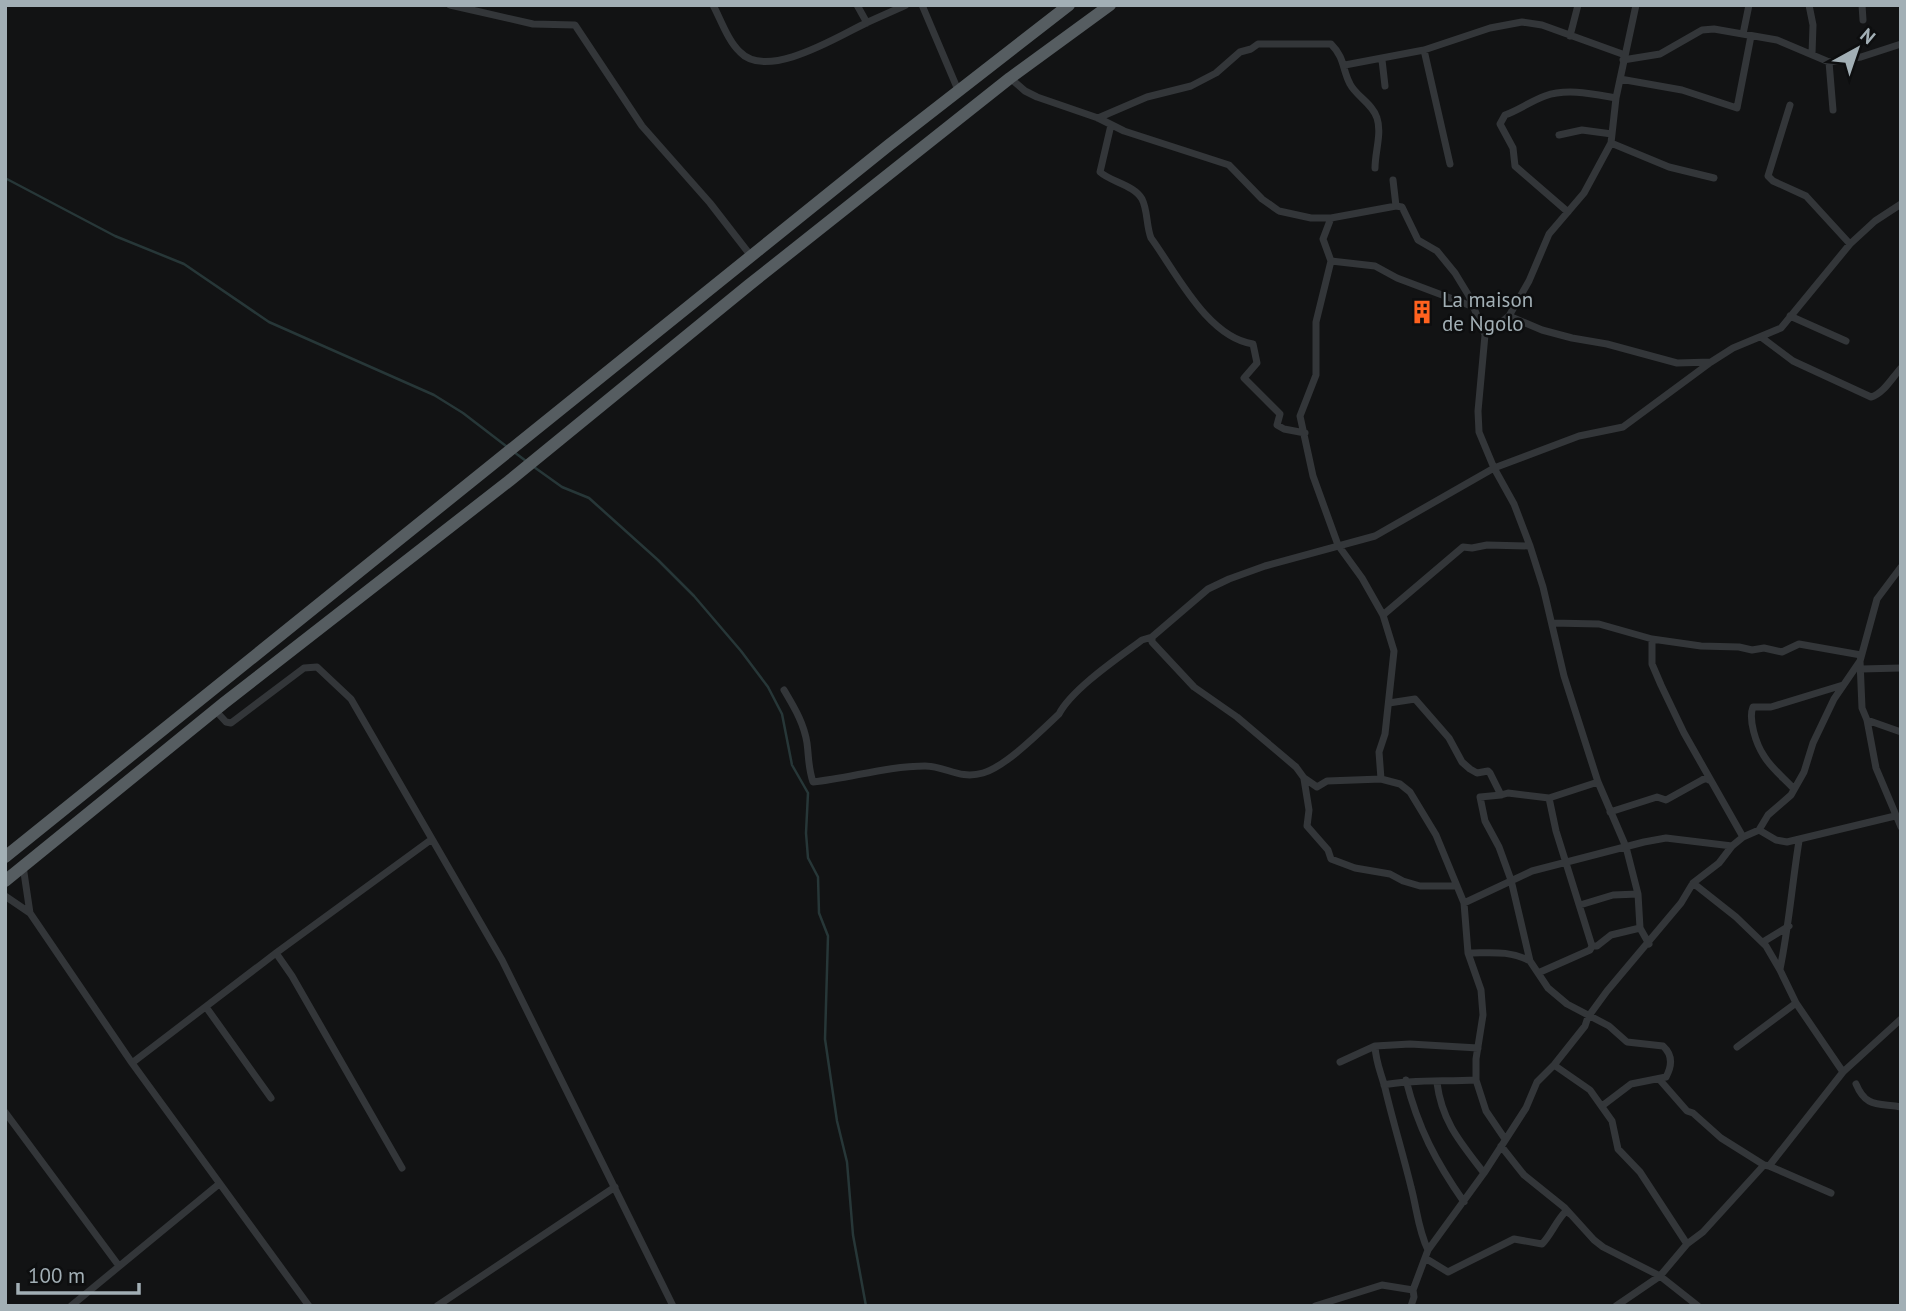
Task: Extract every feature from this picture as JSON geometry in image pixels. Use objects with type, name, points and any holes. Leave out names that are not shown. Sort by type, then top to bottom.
[{"type":"highway","points":[[5,857],[958,90],[1069,5]]},
{"type":"highway","points":[[5,881],[215,710],[509,481],[1010,78],[1110,5]]},
{"type":"street","points":[[450,5],[533,24],[575,24],[642,126],[710,203],[751,256]]},
{"type":"street","points":[[713,5],[738,52],[758,60],[779,60],[811,52],[906,5]]},
{"type":"street","points":[[857,5],[867,23]]},
{"type":"street","points":[[922,5],[958,90]]},
{"type":"street","points":[[1570,36],[1578,5]]},
{"type":"street","points":[[1485,335],[1509,316],[1529,281],[1549,234],[1584,193],[1611,138],[1616,98],[1636,5]]},
{"type":"street","points":[[1620,79],[1682,90],[1737,108],[1749,5]]},
{"type":"street","points":[[1809,5],[1813,24],[1812,54]]},
{"type":"street","points":[[1861,5],[1863,20]]},
{"type":"street","points":[[1345,65],[1424,50],[1490,28],[1521,22],[1542,25],[1624,57],[1660,54],[1702,30],[1714,29],[1777,40],[1829,62],[1899,47]]},
{"type":"street","points":[[1098,118],[1147,97],[1191,86],[1216,73],[1240,52],[1258,44],[1331,44],[1345,65],[1349,83],[1360,98],[1374,110],[1377,118],[1375,168]]},
{"type":"street","points":[[1424,50],[1450,164]]},
{"type":"street","points":[[1382,60],[1385,86]]},
{"type":"street","points":[[1829,62],[1833,110]]},
{"type":"street","points":[[1010,78],[1037,97],[1098,118],[1148,140],[1229,165],[1262,199],[1279,211],[1311,218],[1331,218],[1402,207],[1418,240],[1430,246],[1449,266],[1474,307],[1485,335],[1478,411],[1479,432],[1494,468],[1514,504],[1530,546],[1564,676],[1598,782],[1626,846],[1639,894],[1640,928],[1649,944]]},
{"type":"street","points":[[1568,212],[1516,166],[1513,148],[1500,124],[1505,115],[1542,96],[1556,92],[1580,92],[1616,98]]},
{"type":"street","points":[[1790,105],[1768,176],[1806,196],[1850,244]]},
{"type":"street","points":[[1111,125],[1100,172],[1139,196],[1146,211],[1146,224],[1151,238],[1204,316],[1244,343],[1253,344],[1257,363],[1244,378],[1280,415],[1277,425],[1305,433]]},
{"type":"street","points":[[1559,135],[1582,130],[1611,138],[1669,167],[1714,178]]},
{"type":"street","points":[[1393,180],[1396,206]]},
{"type":"street","points":[[784,690],[801,718],[813,782],[890,768],[928,765],[962,776],[999,767],[1059,714],[1064,704],[1086,684],[1142,640],[1152,637],[1214,586],[1265,566],[1375,536],[1494,468],[1579,436],[1623,428],[1733,348],[1781,328],[1850,244],[1875,221],[1901,204]]},
{"type":"street","points":[[1331,218],[1324,239],[1331,261],[1316,322],[1316,375],[1300,416],[1313,476],[1338,545],[1362,578],[1383,615],[1394,651],[1385,734],[1378,752],[1381,779]]},
{"type":"street","points":[[1418,240],[1427,237]]},
{"type":"street","points":[[1331,261],[1375,267],[1474,307]]},
{"type":"street","points":[[1509,316],[1542,330],[1677,363],[1711,362]]},
{"type":"street","points":[[1790,316],[1846,341]]},
{"type":"street","points":[[1761,337],[1793,361],[1871,397],[1881,391],[1901,368]]},
{"type":"street","points":[[1383,615],[1463,547],[1530,546]]},
{"type":"street","points":[[1901,568],[1877,599],[1861,662],[1862,708],[1867,720],[1876,768],[1901,827]]},
{"type":"street","points":[[1552,624],[1599,624],[1652,639],[1701,646],[1752,650],[1764,648],[1782,652],[1799,644],[1861,662],[1901,668]]},
{"type":"street","points":[[1152,637],[1152,642],[1194,687],[1237,717],[1317,787],[1327,781],[1381,779],[1400,784],[1415,799],[1436,835],[1464,903],[1468,953],[1483,1003],[1476,1080],[1486,1111],[1503,1143],[1524,1175],[1570,1214],[1603,1247],[1660,1276],[1698,1306]]},
{"type":"street","points":[[1652,639],[1652,664],[1661,685],[1710,781],[1743,837]]},
{"type":"street","points":[[1411,1306],[1414,1297],[1412,1290],[1426,1254],[1526,1108],[1537,1082],[1555,1065],[1585,1026],[1588,1017],[1626,968],[1649,944],[1693,883],[1719,863],[1743,837],[1759,830],[1768,815],[1791,795],[1804,772],[1813,743],[1834,699],[1861,662]]},
{"type":"street","points":[[215,710],[226,722],[231,723],[304,668],[317,667],[351,699],[502,960],[673,1306]]},
{"type":"street","points":[[1794,789],[1764,756],[1751,717],[1752,709],[1771,707],[1843,684]]},
{"type":"street","points":[[1389,699],[1415,699],[1449,738],[1462,762],[1473,772],[1490,773],[1501,795]]},
{"type":"street","points":[[1867,720],[1901,732]]},
{"type":"street","points":[[1304,778],[1309,810],[1307,826],[1328,850],[1331,859],[1355,868],[1390,874],[1420,886],[1456,886]]},
{"type":"street","points":[[1610,811],[1657,797],[1666,800],[1706,778],[1710,781]]},
{"type":"street","points":[[1598,782],[1549,798],[1508,793],[1480,797],[1485,821],[1499,847],[1511,880],[1530,961],[1538,973],[1554,994],[1588,1017],[1609,1026],[1627,1042],[1665,1047],[1670,1054],[1671,1069],[1666,1077],[1631,1084],[1602,1106]]},
{"type":"street","points":[[1549,798],[1556,831],[1592,946]]},
{"type":"street","points":[[1759,830],[1776,840],[1799,841],[1895,816]]},
{"type":"street","points":[[1464,903],[1532,871],[1626,846],[1666,838],[1732,846]]},
{"type":"street","points":[[132,1063],[432,839]]},
{"type":"street","points":[[1780,970],[1789,926],[1790,894],[1799,841]]},
{"type":"street","points":[[23,866],[30,913]]},
{"type":"street","points":[[1693,883],[1737,917],[1763,942],[1796,1003],[1843,1072]]},
{"type":"street","points":[[1580,905],[1613,895],[1639,894]]},
{"type":"street","points":[[5,896],[30,913],[132,1063],[309,1306]]},
{"type":"street","points":[[1763,942],[1789,926]]},
{"type":"street","points":[[1538,973],[1590,950],[1611,935],[1640,928]]},
{"type":"street","points":[[1468,953],[1506,952],[1518,954],[1530,961]]},
{"type":"street","points":[[276,953],[292,976],[402,1168]]},
{"type":"street","points":[[1737,1047],[1796,1003]]},
{"type":"street","points":[[206,1007],[271,1098]]},
{"type":"street","points":[[1616,1306],[1660,1276],[1687,1244],[1703,1232],[1767,1165],[1843,1072],[1901,1019]]},
{"type":"street","points":[[1339,1062],[1375,1046],[1431,1044],[1478,1048]]},
{"type":"street","points":[[1375,1046],[1376,1066],[1384,1085],[1426,1254],[1448,1272],[1514,1239],[1542,1244],[1563,1213],[1566,1211],[1570,1214]]},
{"type":"street","points":[[1555,1065],[1586,1086],[1602,1106],[1615,1128],[1618,1149],[1640,1172],[1687,1244]]},
{"type":"street","points":[[1659,1079],[1687,1111],[1693,1112],[1721,1138],[1767,1165],[1830,1193]]},
{"type":"street","points":[[1384,1085],[1406,1080],[1437,1083],[1476,1080]]},
{"type":"street","points":[[1406,1080],[1428,1144],[1464,1202]]},
{"type":"street","points":[[1437,1083],[1450,1128],[1484,1173]]},
{"type":"street","points":[[1856,1084],[1861,1097],[1866,1101],[1901,1107]]},
{"type":"street","points":[[5,1112],[119,1266]]},
{"type":"street","points":[[71,1306],[219,1184]]},
{"type":"street","points":[[437,1306],[615,1187]]},
{"type":"street","points":[[1315,1306],[1382,1285],[1412,1290]]},
{"type":"waterway","points":[[5,178],[115,236],[184,264],[269,322],[434,395],[506,446]]},
{"type":"waterway","points":[[514,452],[526,461]]},
{"type":"waterway","points":[[534,467],[562,487],[589,498],[658,560],[694,596],[741,651],[768,687],[782,714],[792,765],[808,793],[808,858],[818,877],[819,913],[828,936],[825,1039],[837,1121],[847,1162],[853,1235],[866,1306]]},
{"type":"place","name":"La maison de Ngolo","points":[[1422,312]]}]
